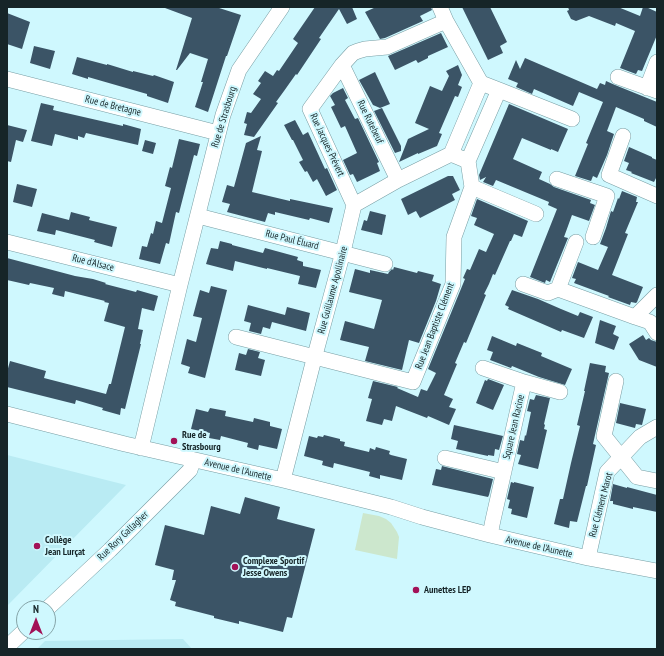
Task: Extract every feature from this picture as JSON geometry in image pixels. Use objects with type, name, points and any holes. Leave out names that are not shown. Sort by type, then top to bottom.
[{"type":"street","points":[[440,7],[446,21],[481,82],[572,119]]},
{"type":"street","name":"Rue de Strasbourg","points":[[141,448],[223,115],[239,70],[275,8]]},
{"type":"street","name":"Rue Jacques Prévert","points":[[354,205],[310,109],[342,65],[349,57],[358,51],[387,47],[446,21]]},
{"type":"street","points":[[618,77],[652,90],[657,62]]},
{"type":"street","name":"Rue Rutebeuf","points":[[342,65],[398,180]]},
{"type":"street","name":"Rue de Bretagne","points":[[7,79],[218,133]]},
{"type":"street","points":[[354,205],[398,180],[451,154],[481,82]]},
{"type":"street","points":[[499,90],[468,161],[472,187],[536,214]]},
{"type":"street","points":[[593,237],[607,196],[609,175],[623,136]]},
{"type":"street","points":[[451,154],[468,161]]},
{"type":"street","points":[[609,175],[657,196]]},
{"type":"street","points":[[557,179],[607,196]]},
{"type":"street","name":"Rue Jean Baptiste Clément","points":[[236,336],[413,382],[453,284],[454,237],[472,187]]},
{"type":"street","name":"Rue Guillaume Apollinaire","points":[[284,480],[354,205]]},
{"type":"street","name":"Rue Paul Éluard","points":[[198,216],[385,264]]},
{"type":"street","name":"Rue d'Alsace","points":[[7,242],[180,285]]},
{"type":"street","points":[[558,289],[576,242]]},
{"type":"street","points":[[523,284],[548,293],[558,289],[650,322],[657,333]]},
{"type":"street","points":[[635,317],[657,296]]},
{"type":"street","name":"Square Jean Racine","points":[[483,368],[560,392]]},
{"type":"street","points":[[616,381],[604,436],[637,477],[657,481]]},
{"type":"street","name":"Square Jean Racine","points":[[490,536],[524,382]]},
{"type":"street","name":"Avenue de l'Aunette","points":[[7,414],[141,448],[284,480],[391,507],[422,517]]},
{"type":"street","name":"Rue Clément Marot","points":[[588,558],[607,472],[640,437],[657,427]]},
{"type":"street","name":"Square Jean Racine","points":[[445,458],[504,472]]},
{"type":"street","name":"Rue Rory Gallagher","points":[[56,601],[110,550],[190,470],[194,460]]},
{"type":"street","name":"Avenue de l’Aunette","points":[[422,517],[490,536],[588,558],[657,571]]},
{"type":"street","points":[[7,647],[16,639]]},
{"type":"shaded area","name":"Collège Jean Lurçat","points":[[7,455],[126,485],[7,606]]},
{"type":"shaded area","points":[[183,639],[192,649],[37,649],[45,641]]},
{"type":"green space","points":[[363,513],[379,516],[391,523],[399,537],[397,559],[355,550]]},
{"type":"building","points":[[165,7],[216,7],[241,15],[208,112],[195,107],[208,59],[190,53],[176,70],[192,18]]},
{"type":"building","points":[[315,7],[352,7],[357,19],[347,24],[339,9],[319,38],[321,39],[297,75],[296,74],[276,102],[278,103],[254,137],[244,135],[247,124],[244,123],[247,112],[251,113],[261,99],[253,94],[261,83],[258,81],[265,71],[273,76],[277,70],[279,71],[298,43],[293,39]]},
{"type":"building","points":[[376,7],[431,7],[432,10],[420,16],[423,21],[380,39],[365,12]]},
{"type":"building","points":[[462,7],[490,7],[507,42],[500,46],[503,53],[488,60]]},
{"type":"building","points":[[568,7],[618,7],[640,16],[643,7],[657,12],[657,35],[642,71],[638,70],[636,74],[620,68],[635,31],[616,23],[615,26],[589,16],[576,21],[571,19],[567,11],[569,10]]},
{"type":"building","points":[[7,13],[30,22],[22,49],[7,44]]},
{"type":"building","points":[[441,33],[448,47],[428,56],[428,58],[418,63],[416,60],[395,70],[388,56]]},
{"type":"building","points":[[34,46],[55,51],[50,69],[30,63]]},
{"type":"building","points":[[77,57],[133,72],[154,75],[174,82],[168,103],[147,96],[147,94],[88,77],[88,79],[72,74]]},
{"type":"building","points":[[525,58],[597,89],[600,83],[605,85],[606,81],[657,102],[657,127],[644,121],[644,119],[616,107],[607,131],[614,134],[597,178],[593,176],[591,181],[575,176],[588,144],[586,143],[603,102],[579,92],[573,106],[534,89],[532,94],[516,87],[518,83],[508,79],[516,60],[520,69]]},
{"type":"building","points":[[458,65],[462,75],[458,85],[462,87],[458,97],[455,96],[439,133],[442,134],[437,146],[399,162],[408,139],[429,129],[415,123],[430,86],[442,91],[449,76],[446,71]]},
{"type":"building","points":[[375,72],[390,104],[380,108],[373,105],[359,80]]},
{"type":"building","points":[[343,88],[348,98],[345,100],[355,119],[358,118],[379,162],[377,163],[380,171],[357,182],[353,174],[350,175],[343,160],[357,153],[345,126],[341,128],[331,107],[335,105],[330,96]]},
{"type":"building","points":[[41,103],[54,106],[53,110],[141,129],[138,145],[86,133],[84,138],[78,136],[78,140],[55,134],[52,146],[31,141]]},
{"type":"building","points":[[509,104],[568,129],[558,152],[522,138],[513,159],[542,172],[539,179],[554,187],[591,200],[590,203],[595,205],[589,221],[572,215],[564,237],[568,238],[550,282],[546,280],[545,283],[530,277],[557,209],[548,205],[549,202],[496,180],[493,186],[483,182],[486,177],[480,180],[479,175]]},
{"type":"building","points":[[382,108],[401,146],[401,151],[395,153],[374,111]]},
{"type":"building","points":[[295,120],[303,135],[308,132],[325,169],[327,168],[337,190],[326,196],[317,179],[313,182],[307,171],[305,172],[299,162],[303,160],[284,125]]},
{"type":"building","points":[[7,125],[27,130],[23,142],[16,140],[11,162],[7,161]]},
{"type":"building","points":[[261,136],[257,150],[262,151],[252,192],[290,201],[290,199],[333,208],[329,223],[275,212],[275,215],[268,213],[265,222],[227,212],[230,204],[222,202],[227,185],[234,187],[246,143]]},
{"type":"building","points":[[179,139],[200,144],[197,156],[194,155],[179,213],[176,212],[169,244],[166,243],[160,264],[139,259],[142,246],[147,247],[151,233],[153,234],[156,221],[162,223],[171,188],[165,186],[170,167],[172,168]]},
{"type":"building","points":[[145,140],[156,143],[153,154],[142,151]]},
{"type":"building","points":[[629,147],[657,160],[657,176],[654,182],[626,170],[629,163],[624,161]]},
{"type":"building","points":[[448,176],[453,176],[460,190],[452,194],[455,200],[420,218],[416,211],[408,215],[401,199]]},
{"type":"building","points":[[17,184],[37,189],[32,207],[13,202]]},
{"type":"building","points":[[622,191],[637,197],[636,202],[638,202],[625,233],[628,234],[612,275],[643,287],[637,302],[631,302],[630,305],[574,283],[576,279],[572,278],[578,262],[598,270],[608,247],[600,244],[611,211],[613,212]]},
{"type":"building","points":[[477,199],[528,221],[522,237],[514,234],[495,275],[493,274],[466,343],[464,342],[455,363],[457,364],[444,395],[453,399],[449,407],[456,409],[449,425],[428,416],[427,418],[396,406],[392,421],[384,419],[382,425],[366,421],[372,399],[368,398],[373,381],[398,387],[397,388],[418,397],[421,389],[427,391],[436,373],[428,369],[465,279],[463,278],[467,269],[470,270],[479,249],[486,252],[494,234],[474,225],[477,218],[471,216]]},
{"type":"building","points":[[370,211],[386,215],[382,235],[361,230],[364,220],[367,221]]},
{"type":"building","points":[[71,212],[90,217],[89,220],[117,227],[112,247],[94,242],[95,240],[56,230],[55,235],[37,231],[42,213],[69,220]]},
{"type":"building","points":[[220,241],[263,253],[265,248],[298,257],[297,260],[303,262],[303,266],[321,270],[316,288],[298,284],[300,276],[235,261],[233,271],[206,264],[211,248],[218,249]]},
{"type":"building","points":[[7,258],[75,276],[93,279],[106,283],[105,284],[136,292],[137,290],[158,296],[154,311],[142,308],[138,329],[143,330],[141,344],[125,409],[121,408],[120,415],[76,400],[75,404],[7,387],[7,372],[10,361],[46,371],[44,378],[106,394],[109,384],[111,384],[125,327],[104,321],[109,303],[104,302],[105,301],[65,291],[64,297],[52,294],[54,288],[30,283],[29,285],[7,280]]},
{"type":"building","points":[[394,267],[417,273],[418,271],[434,275],[432,281],[441,284],[436,301],[419,343],[409,340],[402,370],[365,361],[369,347],[340,340],[345,321],[374,329],[382,300],[349,292],[355,269],[370,273],[370,270],[388,274]]},
{"type":"building","points":[[211,286],[227,290],[205,378],[188,373],[190,367],[181,364],[187,339],[196,342],[202,318],[193,316],[200,290],[209,293]]},
{"type":"building","points":[[512,290],[578,316],[580,312],[593,317],[584,338],[562,330],[561,332],[508,309],[509,307],[505,305]]},
{"type":"building","points":[[248,305],[285,315],[287,307],[310,313],[306,331],[272,322],[270,329],[263,327],[261,334],[249,331],[251,323],[244,321]]},
{"type":"building","points":[[600,320],[616,326],[613,334],[619,337],[614,350],[595,343]]},
{"type":"building","points":[[643,335],[646,340],[649,338],[657,342],[657,367],[639,360],[629,344]]},
{"type":"building","points":[[492,336],[516,346],[517,343],[542,353],[541,356],[572,369],[565,385],[539,377],[512,366],[511,368],[490,360],[493,352],[487,350]]},
{"type":"building","points":[[248,349],[260,352],[258,358],[265,360],[261,376],[235,370],[239,353],[246,355]]},
{"type":"building","points":[[590,363],[606,366],[605,372],[609,373],[593,444],[596,445],[587,486],[577,522],[570,521],[569,528],[554,524],[560,499],[563,499],[580,426],[577,425]]},
{"type":"building","points":[[488,379],[504,385],[493,410],[476,403],[485,380],[487,381]]},
{"type":"building","points":[[536,395],[550,398],[544,424],[544,429],[547,430],[538,469],[518,464],[521,455],[517,454],[520,440],[524,441],[525,435],[526,436],[531,412],[527,411],[530,399],[534,400]]},
{"type":"building","points":[[620,403],[646,409],[642,425],[636,424],[635,428],[616,423]]},
{"type":"building","points":[[210,408],[226,411],[225,416],[253,422],[254,418],[270,422],[270,426],[282,429],[277,449],[259,445],[258,450],[247,447],[248,443],[221,436],[220,440],[209,438],[210,433],[191,429],[196,409],[208,412]]},
{"type":"building","points":[[454,425],[503,436],[499,450],[495,449],[494,456],[488,456],[456,449],[458,441],[451,439]]},
{"type":"building","points":[[324,435],[340,439],[340,441],[345,442],[344,446],[369,452],[370,448],[375,450],[376,447],[390,451],[389,454],[391,455],[407,459],[402,480],[380,475],[380,479],[369,476],[370,472],[334,463],[333,468],[322,465],[323,461],[304,456],[309,436],[317,438],[318,436],[323,437]]},
{"type":"building","points":[[442,466],[493,479],[488,497],[432,485],[436,469],[441,470]]},
{"type":"building","points":[[511,482],[534,487],[527,518],[511,514],[512,509],[508,508],[510,500],[507,499]]},
{"type":"building","points":[[613,484],[657,495],[657,512],[633,507],[633,509],[613,504],[613,501],[610,501]]},
{"type":"building","name":"Complexe Sportif Jesse Owens","points":[[245,497],[280,507],[277,519],[315,529],[292,618],[287,617],[283,632],[239,621],[239,624],[214,618],[214,616],[175,606],[176,602],[170,600],[176,580],[172,580],[174,570],[155,565],[165,525],[204,535],[211,506],[240,514]]},
{"type":"place","name":"Rue de Strasbourg","points":[[174,441]]},
{"type":"place","name":"Collège Jean Lurçat","points":[[37,546]]},
{"type":"place","name":"Complexe Sportif Jesse Owens","points":[[235,567]]},
{"type":"place","name":"Aunettes LEP","points":[[416,590]]}]
